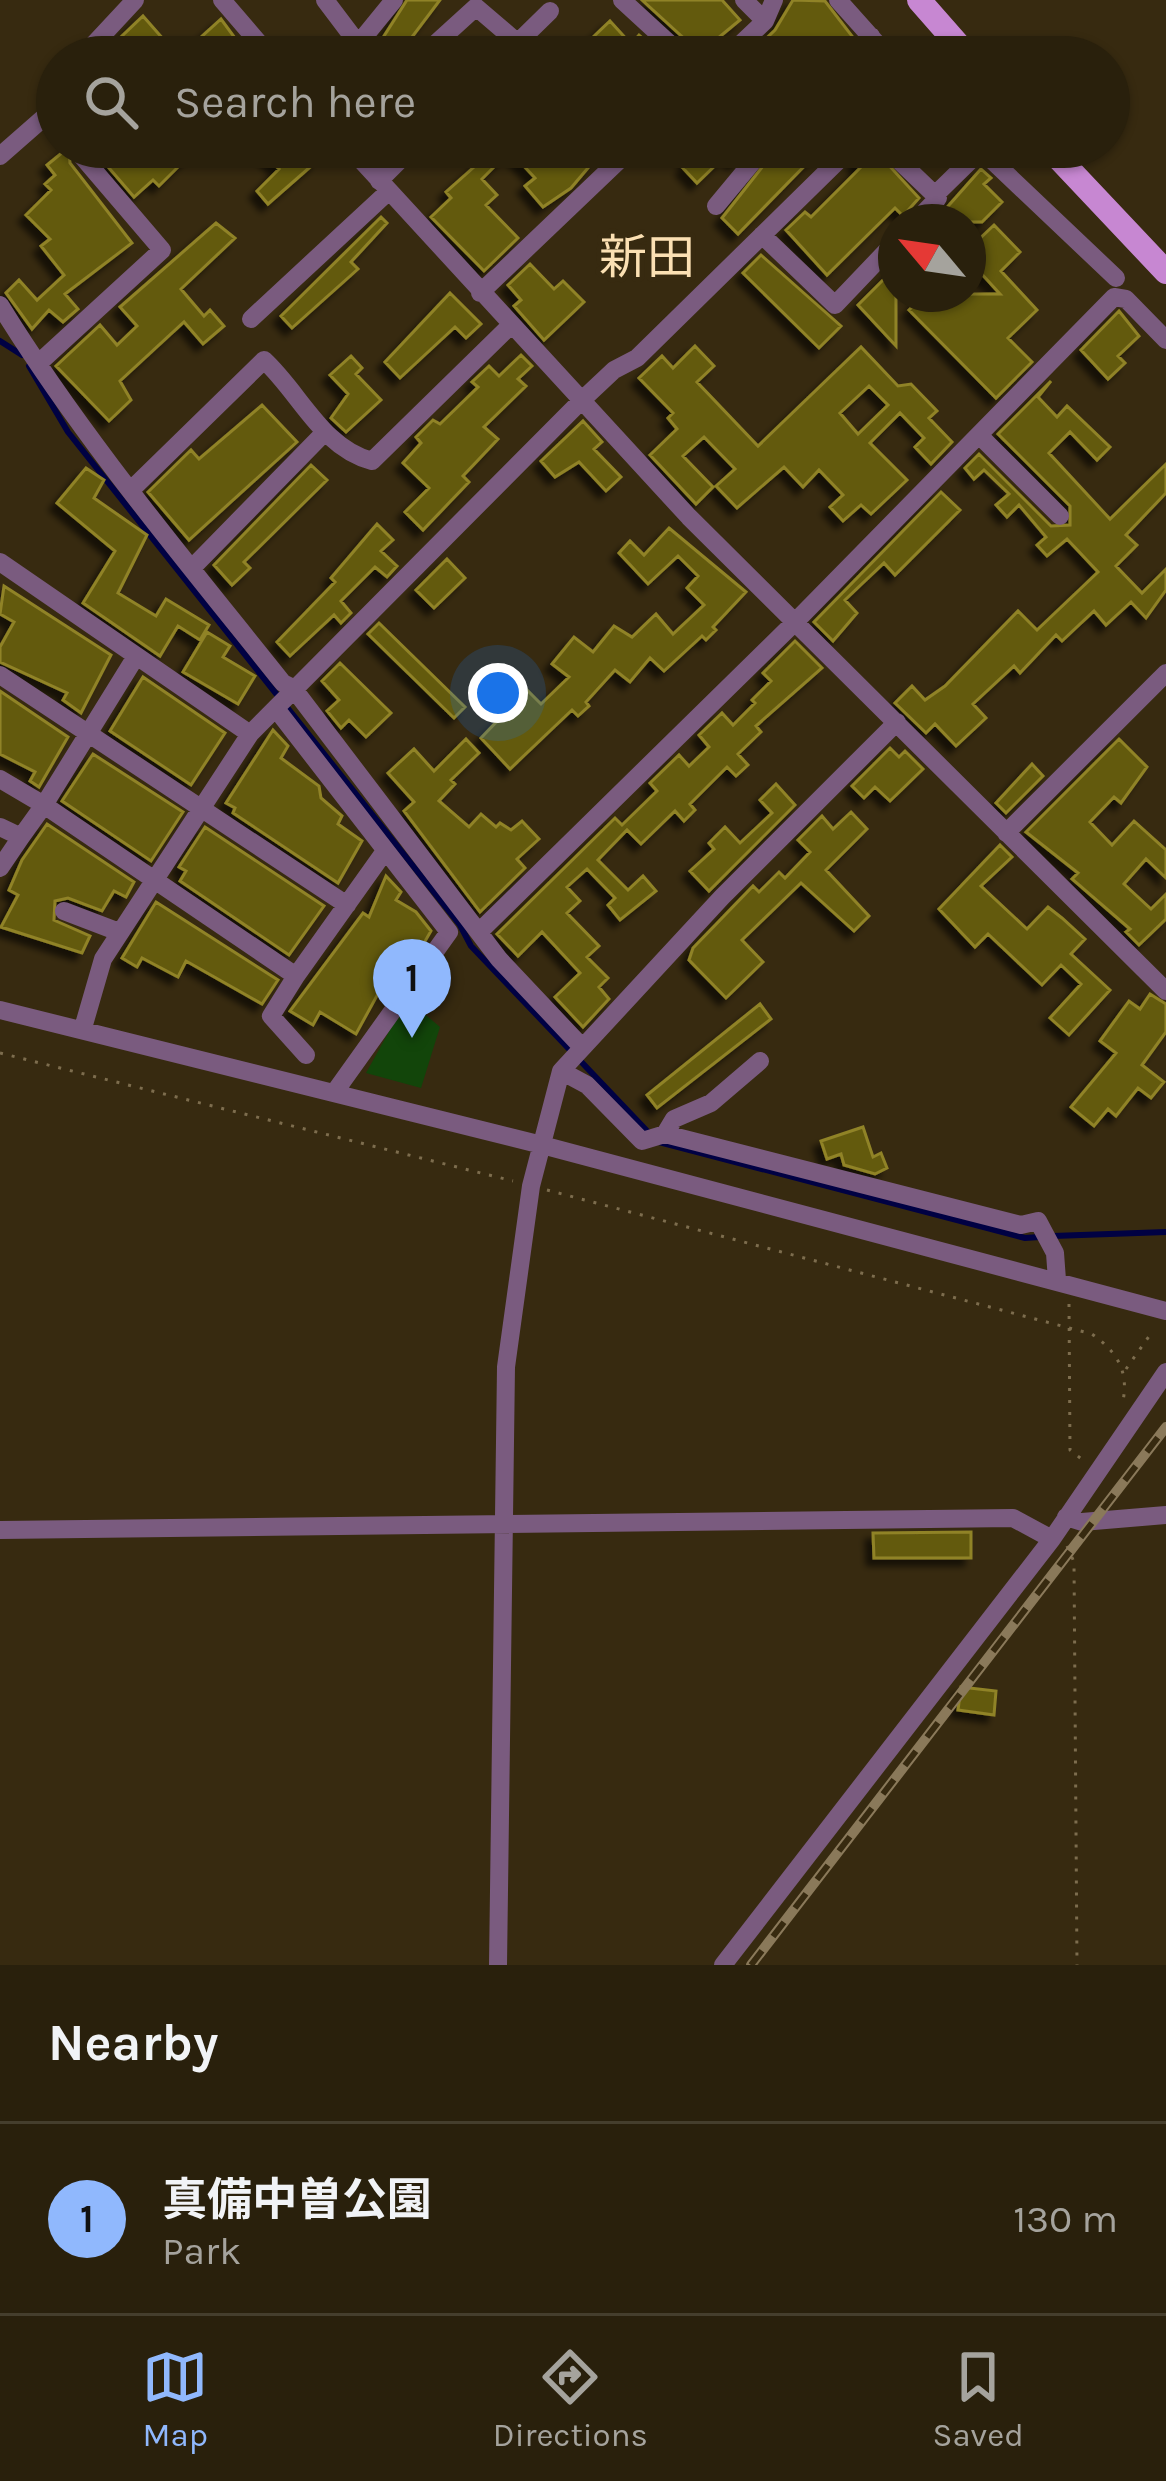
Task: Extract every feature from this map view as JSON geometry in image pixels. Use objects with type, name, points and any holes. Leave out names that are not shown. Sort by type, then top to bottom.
[{"type":"main road","points":[[919,0],[951,36]]},
{"type":"main road","points":[[1068,168],[1166,272]]},
{"type":"street","points":[[102,36],[135,0]]},
{"type":"street","points":[[222,0],[253,36]]},
{"type":"street","points":[[325,0],[353,36]]},
{"type":"street","points":[[372,36],[394,0]]},
{"type":"street","points":[[622,0],[661,36]]},
{"type":"street","points":[[744,0],[765,21]]},
{"type":"street","points":[[749,36],[765,21],[774,0]]},
{"type":"street","points":[[838,0],[871,36]]},
{"type":"street","points":[[444,36],[476,7],[499,36]]},
{"type":"street","points":[[524,36],[550,11]]},
{"type":"street","points":[[0,156],[36,124]]},
{"type":"street","points":[[41,361],[162,250],[92,168]]},
{"type":"street","points":[[368,168],[581,401],[1166,991]]},
{"type":"street","points":[[251,319],[397,168]]},
{"type":"street","points":[[481,293],[611,168]]},
{"type":"street","points":[[716,206],[748,168]]},
{"type":"street","points":[[83,1028],[103,958],[250,734],[581,401],[614,370],[637,358],[831,168]]},
{"type":"street","points":[[907,168],[935,195]]},
{"type":"street","points":[[928,204],[961,168]]},
{"type":"street","points":[[1001,168],[1116,278]]},
{"type":"street","points":[[763,235],[835,305],[878,260]]},
{"type":"street","points":[[479,932],[1114,297],[1126,299],[1166,340]]},
{"type":"street","points":[[0,305],[8,330],[41,361],[62,400],[283,683],[284,698],[386,851],[449,932],[334,1093]]},
{"type":"street","points":[[132,489],[264,360],[325,432],[350,455],[372,461],[511,325]]},
{"type":"street","points":[[192,568],[325,432]]},
{"type":"street","points":[[979,435],[1060,515]]},
{"type":"street","points":[[0,562],[250,734]]},
{"type":"street","points":[[0,868],[135,658]]},
{"type":"street","points":[[1006,832],[1166,673]]},
{"type":"street","points":[[0,675],[347,905]]},
{"type":"street","points":[[284,698],[479,932],[571,1056],[587,1085],[642,1141],[658,1136],[674,1119],[711,1103],[760,1061]]},
{"type":"street","points":[[498,1965],[506,1367],[531,1186],[542,1145],[571,1056],[897,722]]},
{"type":"street","points":[[0,779],[296,976]]},
{"type":"street","points":[[0,826],[21,837]]},
{"type":"street","points":[[306,1055],[271,1016],[386,851]]},
{"type":"street","points":[[64,911],[119,932]]},
{"type":"street","points":[[0,1010],[542,1145],[1166,1311]]},
{"type":"street","points":[[658,1136],[1021,1225],[1038,1221],[1064,1282]]},
{"type":"street","points":[[723,1965],[1059,1528],[1166,1372]]},
{"type":"street","points":[[0,1530],[1013,1519],[1059,1528],[1166,1515]]},
{"type":"path","points":[[0,1052],[520,1183]]},
{"type":"path","points":[[539,1188],[1068,1325],[1108,1346],[1125,1370]]},
{"type":"path","points":[[1064,1282],[1070,1450],[1097,1469]]},
{"type":"path","points":[[1122,1406],[1125,1370],[1153,1332]]},
{"type":"path","points":[[1059,1528],[1074,1562],[1077,1965]]},
{"type":"green space","points":[[407,999],[440,1027],[421,1088],[366,1073]]},
{"type":"building","points":[[407,0],[440,0],[413,36],[384,36]]},
{"type":"building","points":[[642,0],[722,0],[740,20],[721,36],[681,36]]},
{"type":"building","points":[[793,0],[825,1],[852,36],[769,36]]},
{"type":"building","points":[[143,16],[161,36],[122,36]]},
{"type":"building","points":[[221,19],[234,36],[202,36]]},
{"type":"building","points":[[610,21],[624,36],[594,36]]},
{"type":"building","points":[[49,168],[74,168],[132,243],[65,294],[78,309],[63,322],[49,310],[32,329],[6,293],[19,280],[37,300],[64,275],[41,246],[50,239],[26,215],[51,190],[45,184],[55,175]]},
{"type":"building","points":[[109,168],[177,168],[159,186],[153,180],[134,197]]},
{"type":"building","points":[[309,168],[268,204],[257,191],[279,169]]},
{"type":"building","points":[[473,168],[493,168],[482,179],[497,195],[486,205],[518,238],[484,271],[431,217],[451,198],[446,192]]},
{"type":"building","points":[[526,168],[588,168],[571,188],[543,207],[525,186],[535,178]]},
{"type":"building","points":[[683,168],[713,168],[697,183]]},
{"type":"building","points":[[761,168],[802,168],[738,234],[722,218]]},
{"type":"building","points":[[860,168],[891,168],[919,198],[914,204],[878,204],[878,225],[827,275],[786,230],[805,212],[811,217]]},
{"type":"building","points":[[981,169],[991,178],[984,184],[1002,202],[986,218],[986,204],[950,204]]},
{"type":"building","points":[[381,217],[387,223],[351,262],[358,269],[292,328],[281,316]]},
{"type":"building","points":[[216,223],[235,238],[181,289],[204,316],[210,310],[224,326],[203,344],[184,322],[120,381],[131,400],[109,421],[56,366],[100,325],[117,345],[137,326],[120,307]]},
{"type":"building","points":[[994,225],[1020,252],[1001,271],[1037,310],[1008,338],[1032,362],[996,398],[911,312],[986,312],[986,294],[1000,294],[986,279],[986,233]]},
{"type":"building","points":[[761,255],[841,326],[819,348],[743,273]]},
{"type":"building","points":[[530,264],[554,289],[563,281],[584,302],[544,340],[514,306],[521,300],[508,285]]},
{"type":"building","points":[[878,285],[878,312],[896,312],[896,346],[858,305]]},
{"type":"building","points":[[450,293],[481,324],[466,338],[455,327],[400,378],[385,362]]},
{"type":"building","points":[[1119,311],[1139,336],[1118,356],[1125,363],[1108,379],[1081,350]]},
{"type":"building","points":[[695,346],[714,366],[697,382],[758,446],[861,347],[898,386],[911,384],[937,411],[929,418],[952,442],[931,464],[915,447],[924,438],[900,413],[870,443],[907,480],[871,514],[861,505],[843,521],[830,507],[843,495],[819,470],[803,487],[784,467],[737,508],[716,486],[735,469],[704,437],[683,456],[713,487],[696,504],[650,455],[677,429],[668,418],[673,413],[639,378],[662,356],[673,368]],"holes":[[[869,386],[888,405],[858,434],[840,413]]]},
{"type":"building","points":[[521,355],[532,366],[518,379],[526,386],[484,427],[498,439],[463,476],[469,482],[423,530],[405,512],[429,488],[403,463],[421,443],[416,437],[433,420],[440,424],[478,387],[472,382],[489,366],[499,376]]},
{"type":"building","points":[[351,356],[362,368],[356,374],[381,400],[346,432],[331,418],[348,394],[330,375]]},
{"type":"building","points":[[1051,381],[1038,397],[1057,417],[1067,406],[1110,447],[1097,460],[1070,432],[1049,453],[1110,519],[1166,464],[1166,493],[1126,535],[1137,545],[1116,566],[1142,593],[1166,569],[1166,590],[1146,618],[1131,602],[1106,625],[1094,611],[1062,641],[1056,635],[1020,673],[1014,666],[973,704],[986,718],[956,746],[935,724],[926,733],[895,703],[912,686],[925,700],[945,686],[1018,611],[1037,630],[1098,572],[1067,539],[1047,556],[1037,545],[1046,537],[1019,505],[1007,517],[996,505],[1009,494],[984,470],[974,479],[965,468],[979,454],[1051,526],[1070,525],[1070,506],[998,434]]},
{"type":"building","points":[[262,405],[297,442],[189,540],[148,492],[191,450],[199,459]]},
{"type":"building","points":[[583,421],[602,442],[594,449],[621,477],[606,491],[579,462],[555,477],[541,461]]},
{"type":"building","points":[[311,465],[327,480],[244,562],[250,568],[232,585],[214,565]]},
{"type":"building","points":[[86,468],[104,480],[94,498],[147,535],[118,593],[156,616],[166,599],[209,625],[200,640],[178,626],[160,656],[83,603],[115,551],[57,503]]},
{"type":"building","points":[[941,492],[960,510],[895,575],[884,563],[845,600],[857,613],[833,641],[814,622]]},
{"type":"building","points":[[377,524],[393,540],[381,551],[397,566],[387,577],[375,567],[341,601],[351,613],[341,623],[334,615],[290,656],[277,642],[335,582],[331,578]]},
{"type":"building","points":[[669,528],[746,592],[706,640],[702,636],[664,671],[650,658],[630,682],[615,670],[586,702],[589,706],[578,716],[572,710],[510,769],[481,738],[527,690],[541,704],[569,677],[552,664],[574,637],[593,652],[614,626],[632,637],[656,614],[673,634],[704,605],[687,588],[698,576],[678,556],[648,584],[619,553],[630,541],[644,555]]},
{"type":"building","points":[[447,559],[465,578],[434,608],[416,590]]},
{"type":"building","points":[[4,586],[111,655],[81,713],[63,700],[67,693],[0,662],[0,647],[14,622],[0,614]]},
{"type":"building","points":[[379,623],[465,707],[454,718],[368,634]]},
{"type":"building","points":[[207,632],[230,646],[223,657],[255,676],[238,704],[183,672]]},
{"type":"building","points":[[795,641],[822,668],[756,726],[761,732],[738,754],[748,765],[736,776],[727,767],[690,804],[695,810],[684,821],[675,811],[641,844],[627,830],[598,860],[628,890],[643,876],[656,891],[620,920],[608,905],[615,898],[587,869],[567,887],[580,901],[567,913],[599,946],[587,957],[608,978],[599,987],[609,999],[583,1027],[555,997],[580,973],[542,932],[518,956],[497,934],[615,818],[622,825],[657,791],[650,783],[679,755],[689,766],[709,747],[699,735],[722,713],[733,725],[771,681],[763,673]]},
{"type":"building","points":[[340,663],[391,713],[366,737],[349,720],[341,728],[327,711],[339,700],[322,681]]},
{"type":"building","points":[[143,677],[225,733],[191,785],[110,731]]},
{"type":"building","points":[[0,691],[68,737],[39,787],[30,781],[35,772],[0,754]]},
{"type":"building","points":[[273,730],[288,746],[281,758],[319,786],[321,798],[342,816],[338,824],[362,841],[338,883],[233,813],[235,808],[226,803]]},
{"type":"building","points":[[466,739],[479,753],[451,780],[455,784],[439,801],[469,827],[481,814],[496,827],[500,823],[511,830],[522,821],[539,839],[517,859],[525,868],[480,912],[404,811],[414,802],[388,773],[414,749],[434,771]]},
{"type":"building","points":[[1119,739],[1147,767],[1121,803],[1114,797],[1090,822],[1112,845],[1134,821],[1166,850],[1166,878],[1146,859],[1124,884],[1151,909],[1166,894],[1166,919],[1139,945],[1126,932],[1130,929],[1072,879],[1078,873],[1026,832]]},
{"type":"building","points":[[890,748],[899,757],[905,751],[923,769],[890,801],[875,787],[864,798],[852,786]]},
{"type":"building","points":[[93,754],[183,812],[151,861],[62,801]]},
{"type":"building","points":[[1032,764],[1043,776],[1006,813],[996,803]]},
{"type":"building","points":[[776,784],[795,805],[709,891],[690,871],[714,849],[709,843],[725,827],[740,843],[772,813],[760,800]]},
{"type":"building","points":[[851,812],[867,829],[826,870],[869,916],[854,931],[801,883],[742,940],[763,962],[726,998],[689,960],[693,948],[753,886],[759,892],[779,872],[785,878],[810,852],[798,840],[822,816],[833,829]]},
{"type":"building","points":[[47,824],[134,882],[126,897],[114,891],[102,911],[68,898],[55,901],[54,920],[90,936],[82,953],[1,927],[18,895],[9,890],[22,860]]},
{"type":"building","points":[[205,827],[324,906],[289,955],[180,881],[186,871],[179,867]]},
{"type":"building","points":[[1000,845],[1012,857],[981,886],[1027,929],[1048,907],[1062,918],[1085,939],[1071,954],[1110,990],[1069,1035],[1050,1018],[1081,984],[1061,965],[1042,985],[988,934],[975,947],[939,909]]},
{"type":"building","points":[[386,876],[401,892],[396,900],[416,912],[431,931],[412,960],[404,955],[391,970],[356,1034],[320,1012],[313,1025],[290,1011],[363,913],[369,917]]},
{"type":"building","points":[[156,902],[278,980],[262,1004],[186,961],[178,977],[142,958],[137,967],[122,958]]},
{"type":"building","points":[[1150,994],[1166,1004],[1166,1032],[1142,1065],[1164,1082],[1151,1098],[1138,1088],[1116,1116],[1108,1109],[1094,1126],[1071,1107],[1116,1053],[1100,1041],[1129,1001],[1140,1009]]},
{"type":"building","points":[[760,1004],[771,1019],[657,1108],[647,1095]]},
{"type":"building","points":[[863,1127],[873,1157],[881,1153],[887,1168],[875,1174],[844,1165],[841,1154],[827,1159],[821,1141]]},
{"type":"building","points":[[971,1532],[971,1558],[874,1558],[873,1533]]},
{"type":"building","points":[[961,1687],[996,1691],[994,1715],[958,1710]]},
{"type":"waterway","points":[[0,341],[22,355]]},
{"type":"waterway","points":[[29,366],[68,432],[460,925],[471,946],[649,1133]]},
{"type":"waterway","points":[[659,1142],[1025,1238],[1040,1237]]},
{"type":"waterway","points":[[1053,1236],[1166,1232]]},
{"type":"railway","points":[[751,1965],[1166,1427]]},
{"type":"place","name":"真備中曽公園","points":[[412,1038]]},
{"type":"district","name":"新田","points":[[647,257]]}]
